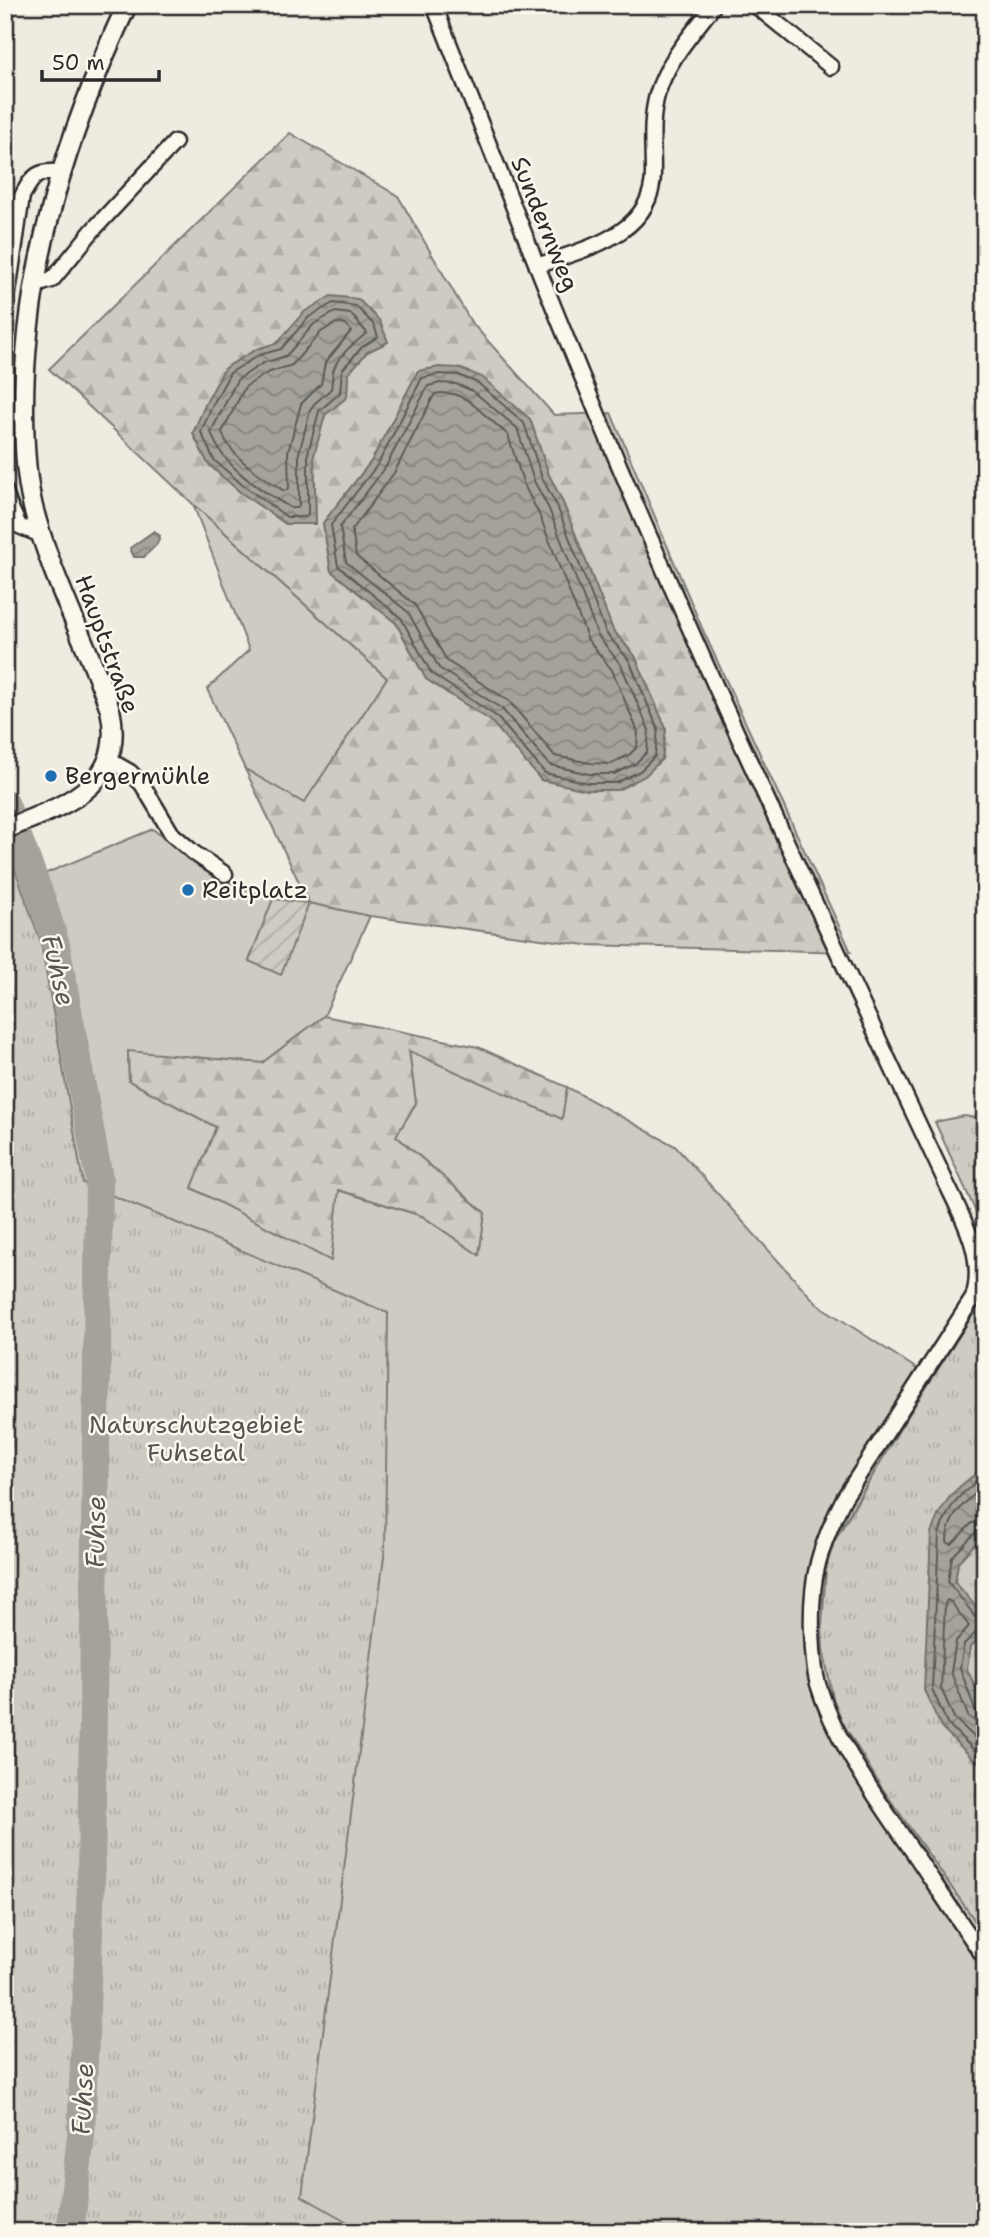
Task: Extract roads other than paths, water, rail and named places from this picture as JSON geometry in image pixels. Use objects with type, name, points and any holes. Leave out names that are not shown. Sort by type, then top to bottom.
[{"type":"street","name":"Hauptstraße","points":[[5,829],[69,803],[94,783],[108,760],[113,724],[110,709],[41,535],[32,504],[23,440],[25,345],[43,239],[62,172],[98,71],[127,5]]},
{"type":"street","name":"Sundernweg","points":[[435,5],[537,266],[616,458],[723,705],[974,1248],[977,1277],[973,1298],[844,1498],[828,1530],[816,1566],[811,1600],[818,1683],[836,1728],[870,1787],[985,1958]]},
{"type":"street","points":[[537,266],[615,236],[633,223],[641,212],[653,184],[652,134],[658,93],[674,58],[714,5]]},
{"type":"street","points":[[755,5],[831,67]]},
{"type":"street","points":[[33,286],[52,280],[93,230],[175,142]]},
{"type":"street","points":[[5,313],[22,196],[30,180],[42,171],[62,172]]},
{"type":"street","points":[[5,491],[19,526],[41,535]]},
{"type":"street","points":[[108,760],[130,772],[142,784],[172,834],[225,874]]},
{"type":"water","points":[[331,296],[358,299],[380,321],[388,342],[367,352],[348,374],[347,397],[325,415],[314,455],[316,524],[286,524],[240,492],[208,464],[193,433],[225,368],[257,349],[277,343],[304,312]]},
{"type":"water","points":[[439,367],[459,368],[482,377],[530,419],[549,475],[563,503],[613,630],[635,656],[666,729],[662,759],[645,776],[618,790],[587,790],[541,780],[491,721],[426,679],[396,623],[331,571],[323,523],[372,460],[418,371]]},
{"type":"water","points":[[154,531],[160,536],[157,544],[144,557],[134,557],[130,548]]},
{"type":"water","points":[[985,1467],[985,1533],[958,1562],[955,1582],[975,1606],[984,1626],[985,1634],[970,1647],[967,1669],[979,1695],[985,1722],[985,1763],[975,1761],[941,1727],[924,1690],[931,1533],[946,1502]]},
{"type":"waterway","name":"Fuhse","points":[[5,803],[56,945],[99,1178],[91,1883],[81,2136],[70,2232]]},
{"type":"place","name":"Bergermühle","points":[[51,776]]},
{"type":"place","name":"Reitplatz","points":[[188,890]]},
{"type":"park label","name":"Naturschutzgebiet Fuhsetal","points":[[196,1439]]}]
